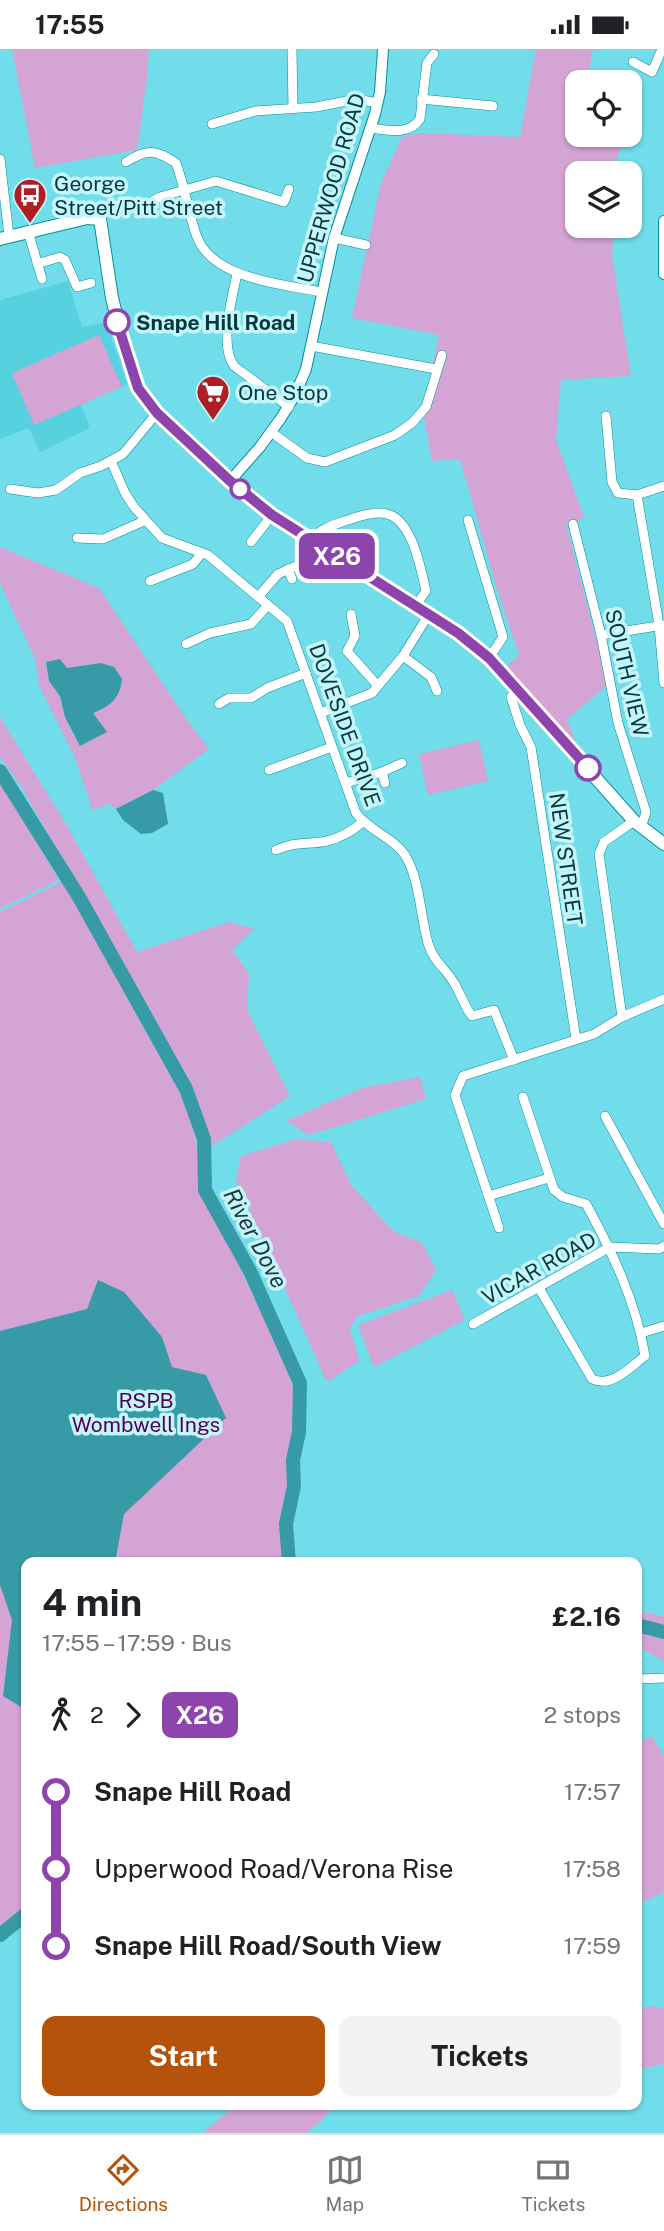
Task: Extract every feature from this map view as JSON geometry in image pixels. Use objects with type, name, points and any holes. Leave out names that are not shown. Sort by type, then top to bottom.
[{"type":"main road","points":[[4,237],[87,218],[100,219],[112,297],[124,349],[138,388],[157,413],[230,481],[272,515],[416,605],[489,658],[637,824],[663,846]]},
{"type":"street","points":[[292,49],[293,108]]},
{"type":"street","name":"UPPERWOOD ROAD","points":[[230,481],[289,407],[306,369],[334,238],[377,103],[383,49]]},
{"type":"street","points":[[633,62],[652,72],[662,49]]},
{"type":"street","points":[[370,128],[411,128],[419,119],[427,63],[434,54]]},
{"type":"street","points":[[212,124],[255,111],[316,107],[357,99],[377,103]]},
{"type":"street","points":[[421,99],[493,106]]},
{"type":"street","points":[[126,162],[141,153],[158,152],[176,163],[186,190],[197,239],[213,260],[237,274],[321,292]]},
{"type":"street","points":[[0,159],[4,237]]},
{"type":"street","points":[[142,207],[160,197],[216,181],[284,202],[289,189]]},
{"type":"street","points":[[664,221],[664,274]]},
{"type":"street","points":[[28,231],[42,279]]},
{"type":"street","points":[[334,238],[366,245]]},
{"type":"street","points":[[37,264],[60,257],[65,260],[77,286],[91,283]]},
{"type":"street","points":[[237,274],[230,305],[227,345],[229,359],[234,366],[289,407]]},
{"type":"street","points":[[311,346],[436,369]]},
{"type":"street","points":[[271,432],[307,458],[325,462],[395,435],[426,407],[442,355]]},
{"type":"street","points":[[10,489],[25,492],[56,490],[80,473],[111,461],[129,448],[157,413]]},
{"type":"street","points":[[606,416],[612,482],[618,493],[637,495],[664,486]]},
{"type":"street","name":"DOVESIDE DRIVE","points":[[111,461],[125,493],[144,521],[162,538],[202,553],[287,621],[353,804],[363,822],[397,846],[405,856],[411,869],[428,944],[436,963],[450,977],[472,1016],[494,1010],[514,1059]]},
{"type":"street","points":[[637,495],[662,625],[664,683]]},
{"type":"street","points":[[311,540],[319,530],[357,517],[386,513],[397,519],[408,534],[426,591],[416,605]]},
{"type":"street","points":[[251,542],[272,515]]},
{"type":"street","points":[[468,520],[503,637],[489,658]]},
{"type":"street","points":[[77,538],[103,539],[144,521]]},
{"type":"street","name":"SOUTH VIEW","points":[[573,524],[601,635],[618,723],[646,812],[637,824]]},
{"type":"street","points":[[149,581],[193,564],[202,553]]},
{"type":"street","points":[[258,597],[278,574],[293,567],[292,579]]},
{"type":"street","points":[[186,644],[210,633],[251,624],[268,605]]},
{"type":"street","points":[[351,614],[355,636],[347,651],[377,686]]},
{"type":"street","points":[[321,713],[372,693],[403,656],[429,614]]},
{"type":"street","points":[[601,635],[662,625]]},
{"type":"street","points":[[403,656],[431,677],[437,691]]},
{"type":"street","points":[[219,704],[229,698],[251,698],[267,688],[306,673]]},
{"type":"street","name":"NEW STREET","points":[[517,691],[511,697],[531,747],[576,1039]]},
{"type":"street","points":[[269,770],[332,747]]},
{"type":"street","points":[[346,782],[382,772],[401,763]]},
{"type":"street","points":[[382,772],[385,783]]},
{"type":"street","points":[[276,850],[291,843],[327,841],[348,834],[363,822]]},
{"type":"street","points":[[622,1017],[599,854],[604,842],[637,824]]},
{"type":"street","points":[[499,1229],[455,1095],[463,1076],[594,1034],[622,1017],[664,999]]},
{"type":"street","points":[[523,1097],[555,1190],[563,1197],[586,1204],[610,1247],[641,1333],[645,1356],[611,1381],[601,1383],[592,1379],[539,1288]]},
{"type":"street","points":[[605,1116],[664,1224]]},
{"type":"street","points":[[488,1196],[550,1178]]},
{"type":"street","name":"VICAR ROAD","points":[[473,1324],[610,1247],[664,1247]]},
{"type":"street","points":[[641,1333],[664,1326]]},
{"type":"street","points":[[642,1679],[664,1678]]},
{"type":"shaded area","points":[[68,281],[82,327],[106,322],[127,384],[81,405],[90,428],[40,452],[29,428],[0,439],[0,300]]},
{"type":"shaded area","points":[[60,659],[67,668],[101,663],[114,667],[122,679],[114,701],[93,713],[107,732],[80,746],[65,717],[60,696],[49,681],[46,662]]},
{"type":"shaded area","points":[[153,790],[163,793],[168,824],[152,833],[141,834],[123,820],[116,809]]},
{"type":"shaded area","points":[[98,1280],[124,1292],[162,1337],[172,1367],[206,1375],[226,1418],[124,1514],[116,1557],[21,1557],[21,1707],[3,1696],[12,1620],[0,1585],[0,1331],[87,1309]]},
{"type":"green space","points":[[12,49],[149,49],[137,150],[35,168]]},
{"type":"green space","points":[[536,49],[593,49],[589,70],[565,70],[565,147],[621,147],[616,161],[565,161],[565,238],[613,238],[612,255],[631,376],[561,380],[556,440],[584,517],[572,524],[566,524],[608,685],[567,719],[579,751],[504,669],[519,655],[460,459],[432,461],[424,417],[430,405],[438,365],[433,363],[439,335],[352,318],[381,183],[402,137],[422,133],[520,137]]},
{"type":"green space","points":[[99,335],[122,387],[34,425],[12,373]]},
{"type":"green space","points":[[0,547],[99,588],[209,749],[153,790],[116,809],[109,803],[93,811],[75,758],[39,685],[35,659],[0,583]],"holes":[[[46,662],[67,668],[101,663],[114,667],[103,709],[93,713],[74,737],[48,674]]]},
{"type":"green space","points":[[0,717],[66,824],[137,952],[229,922],[254,929],[232,950],[249,974],[247,1010],[290,1096],[210,1147],[194,1090],[22,788],[0,757]]},
{"type":"green space","points":[[479,740],[488,781],[428,795],[419,754]]},
{"type":"green space","points":[[0,783],[59,880],[0,909]]},
{"type":"green space","name":"RSPB Wombwell Ings","points":[[61,882],[74,901],[187,1106],[196,1140],[200,1192],[230,1247],[287,1366],[294,1394],[295,1422],[284,1518],[284,1557],[21,1557],[21,1913],[0,1929],[0,912]]},
{"type":"green space","points":[[420,1077],[426,1099],[309,1135],[286,1121],[362,1088]]},
{"type":"green space","points":[[296,1139],[331,1142],[351,1185],[393,1231],[422,1243],[436,1270],[419,1296],[358,1316],[350,1328],[359,1361],[327,1382],[236,1180],[241,1156]]},
{"type":"green space","points":[[452,1290],[465,1320],[374,1367],[358,1325]]},
{"type":"green space","points":[[642,1612],[664,1616],[664,1661],[642,1649]]},
{"type":"green space","points":[[652,1736],[664,1757],[664,1892],[642,1903],[642,1741]]},
{"type":"green space","points":[[653,2006],[664,2008],[664,2064],[642,2069],[642,2009]]},
{"type":"green space","points":[[230,2110],[330,2110],[307,2133],[203,2133]]},
{"type":"waterway","name":"River Dove","points":[[0,771],[79,897],[186,1089],[204,1139],[205,1190],[250,1271],[300,1383],[299,1432],[293,1460],[294,1486],[286,1524],[289,1557]]},
{"type":"waterway","points":[[642,1626],[664,1632]]},
{"type":"waterway","points":[[0,1935],[21,1918]]},
{"type":"bus line","name":"X26","points":[[117,322],[138,388],[157,413],[230,481],[272,515],[458,633],[489,658],[588,768]]},
{"type":"place","name":"George Street/Pitt Street","points":[[30,225]]},
{"type":"place","name":"Snape Hill Road","points":[[117,322]]},
{"type":"place","name":"One Stop","points":[[213,422]]}]
